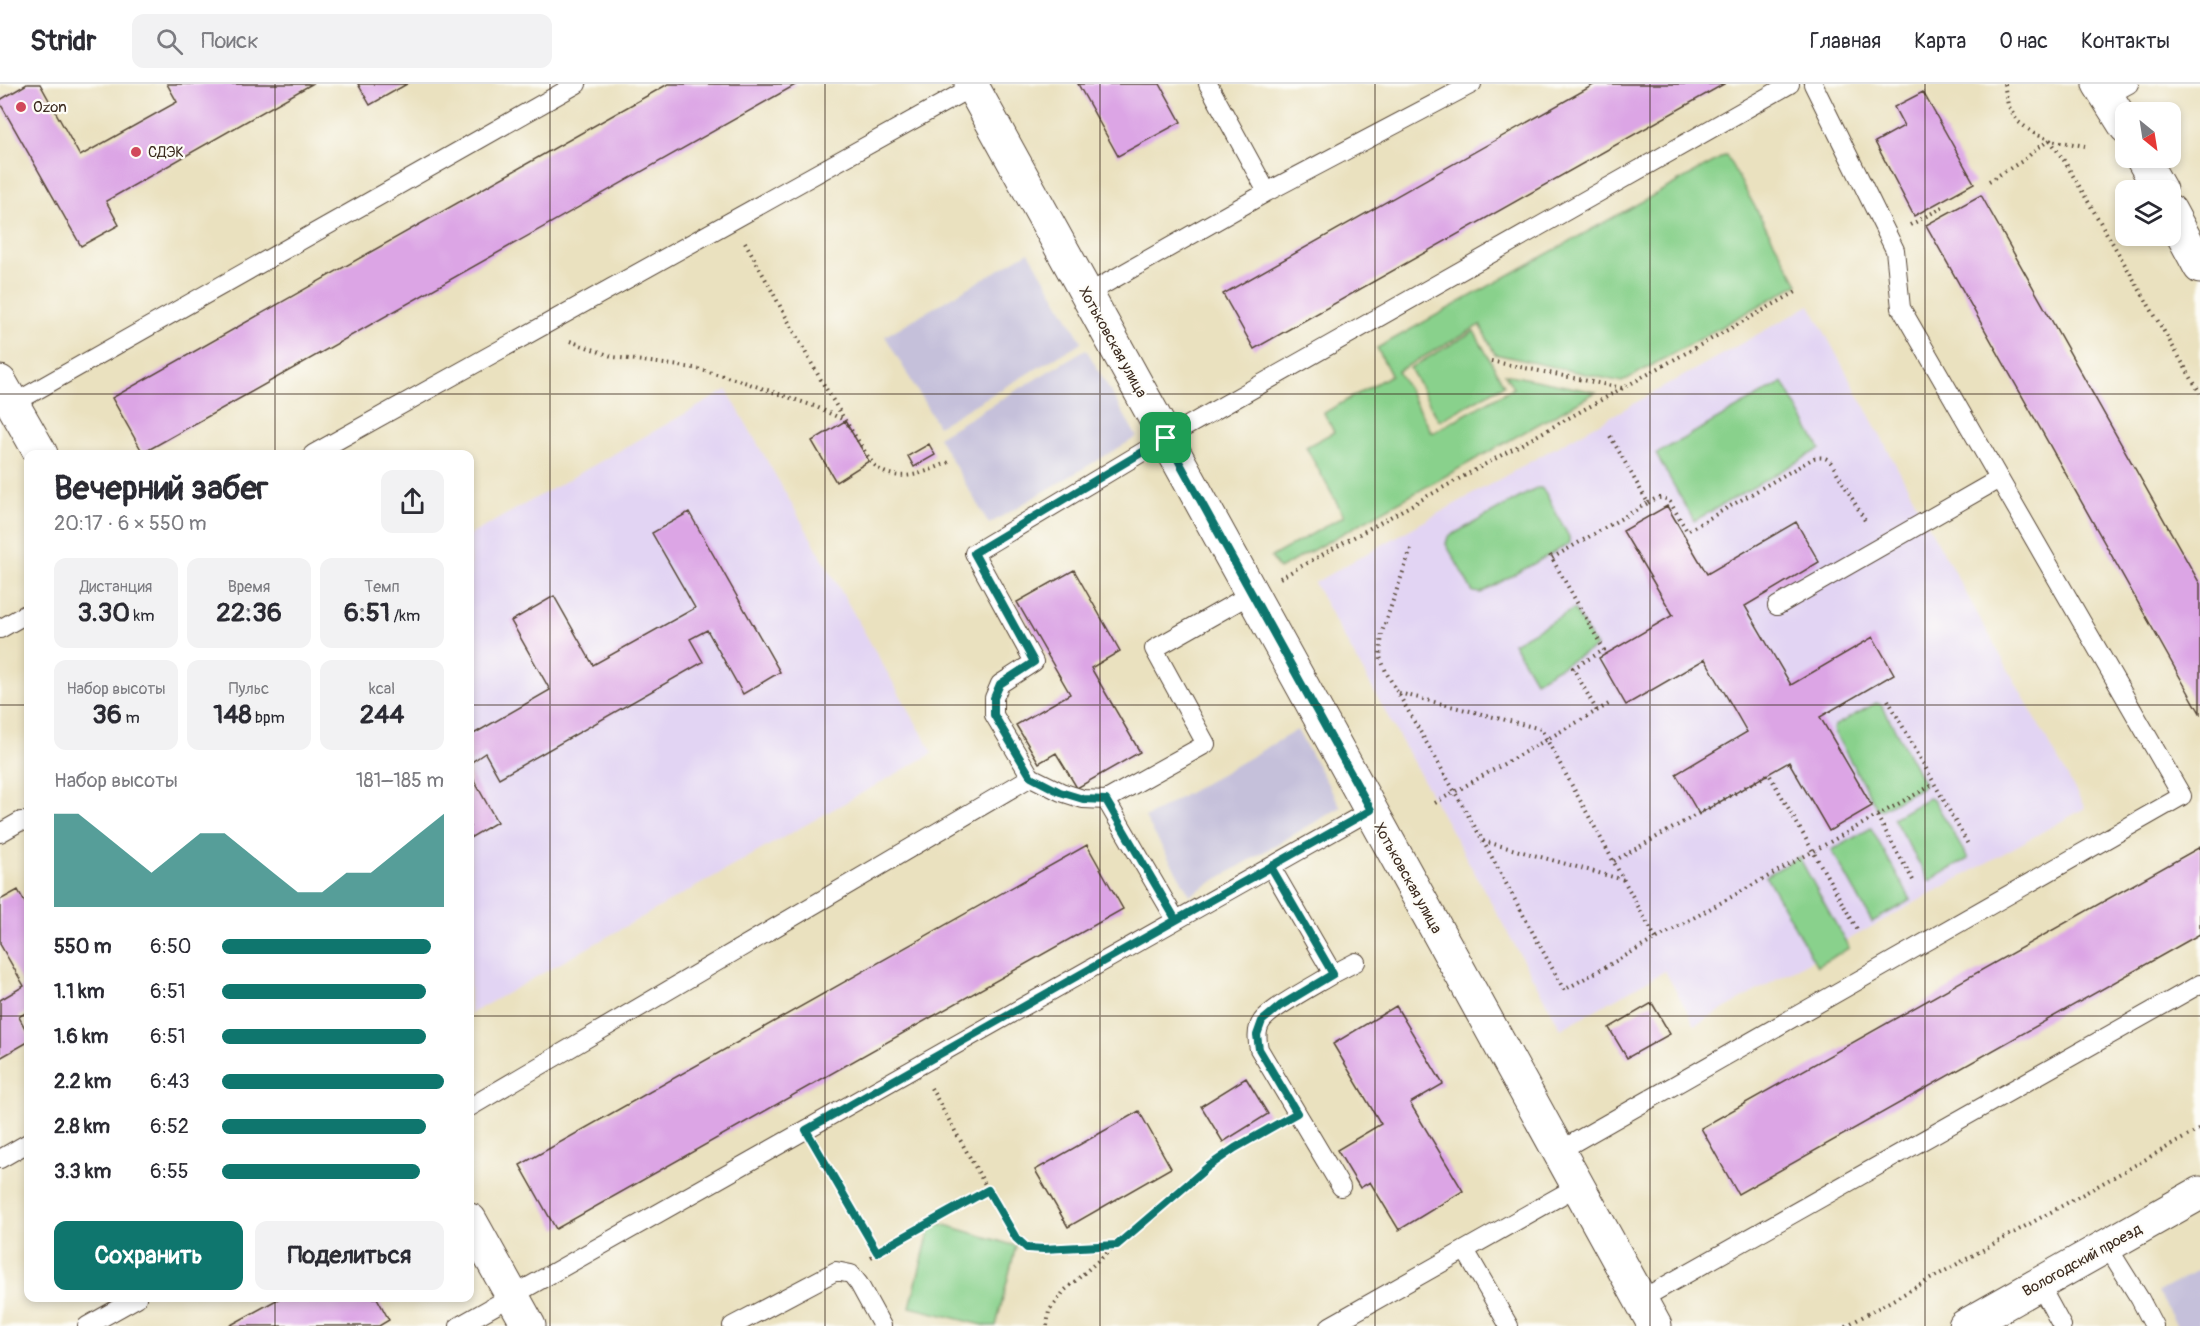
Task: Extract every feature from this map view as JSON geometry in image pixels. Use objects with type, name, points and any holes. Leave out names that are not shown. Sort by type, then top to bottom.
[{"type":"street","name":"Хотьковская улица","points":[[972,86],[1166,438],[1261,588],[1371,810],[1648,1313]]},
{"type":"street","points":[[2181,232],[2200,267]]},
{"type":"street","points":[[4,399],[38,450]]},
{"type":"street","name":"Вологодский проезд","points":[[1965,1326],[2200,1193]]},
{"type":"street","points":[[474,1227],[529,1326]]},
{"type":"lane","points":[[4,399],[577,84]]},
{"type":"lane","points":[[1208,84],[1267,192]]},
{"type":"lane","points":[[1087,294],[1267,192],[1472,84]]},
{"type":"lane","points":[[1261,588],[1154,649],[1206,744],[1106,800],[1083,799],[1060,792],[1031,777],[994,715],[994,698],[1000,684],[1034,662],[974,553],[1166,438],[1790,84]]},
{"type":"lane","points":[[1558,1151],[2182,796],[1902,308],[1895,250],[1813,84]]},
{"type":"lane","points":[[320,450],[972,86]]},
{"type":"lane","points":[[1777,606],[1999,479]]},
{"type":"lane","points":[[0,629],[24,615]]},
{"type":"lane","points":[[474,1105],[1031,777]]},
{"type":"lane","points":[[1106,800],[1176,920]]},
{"type":"lane","points":[[459,1326],[1371,810]]},
{"type":"lane","points":[[0,833],[24,822]]},
{"type":"lane","points":[[1271,867],[1333,974]]},
{"type":"lane","points":[[1341,1187],[1259,1049],[1257,1035],[1262,1021],[1268,1016],[1333,974],[1356,962]]},
{"type":"lane","points":[[1648,1313],[2200,984]]},
{"type":"lane","points":[[0,1159],[24,1145]]},
{"type":"lane","points":[[1330,1326],[1578,1186]]},
{"type":"lane","points":[[2107,1246],[2154,1326]]},
{"type":"lane","points":[[1465,1250],[1509,1326]]},
{"type":"lane","points":[[732,1326],[836,1271],[851,1274],[882,1326]]},
{"type":"lane","points":[[2039,1284],[2062,1326]]},
{"type":"lane","points":[[87,1326],[130,1302]]},
{"type":"path","points":[[2004,84],[2008,105],[2017,121],[2035,134],[2050,140],[2085,146]]},
{"type":"path","points":[[1989,181],[2024,160],[2050,140]]},
{"type":"path","points":[[2050,140],[2200,393]]},
{"type":"path","points":[[1889,237],[1945,206]]},
{"type":"path","points":[[733,221],[845,421],[873,463],[880,470],[900,477],[916,476],[952,461]]},
{"type":"path","points":[[1261,588],[1796,292]]},
{"type":"path","points":[[549,323],[571,342],[614,357],[694,368],[716,374],[784,395],[845,421]]},
{"type":"path","points":[[1491,361],[1623,388]]},
{"type":"path","points":[[1609,434],[1648,503]]},
{"type":"path","points":[[1597,711],[1573,668],[1604,650],[1551,556],[1660,497],[1670,502],[1687,531],[1814,458],[1821,457],[1828,459],[1832,464],[1880,547]]},
{"type":"path","points":[[1411,549],[1382,632],[1380,657],[1387,674],[1484,841],[1564,990],[1934,784]]},
{"type":"path","points":[[1398,693],[1541,729],[1656,939]]},
{"type":"path","points":[[1888,700],[1969,846]]},
{"type":"path","points":[[1436,803],[1609,704]]},
{"type":"path","points":[[1614,861],[1769,774],[1857,929]]},
{"type":"path","points":[[1877,816],[1914,882]]},
{"type":"path","points":[[1484,841],[1624,880]]},
{"type":"path","points":[[919,1066],[1016,1238],[1027,1248],[1117,1245]]},
{"type":"path","points":[[1047,1326],[1049,1311],[1065,1290],[1209,1166],[1235,1148],[1297,1113]]},
{"type":"path","points":[[1846,1326],[2200,1129]]},
{"type":"path","points":[[806,1130],[877,1252],[988,1190]]},
{"type":"shaded area","points":[[1029,252],[1082,342],[938,426],[885,336]]},
{"type":"shaded area","points":[[1810,305],[1926,521],[2085,808],[1695,1025],[1665,971],[1561,1029],[1314,583]]},
{"type":"shaded area","points":[[1086,349],[1137,437],[989,524],[938,437]]},
{"type":"shaded area","points":[[727,390],[933,753],[474,1012],[474,533]]},
{"type":"shaded area","points":[[1297,730],[1341,807],[1190,895],[1145,818]]},
{"type":"shaded area","points":[[2200,1269],[2200,1326],[2177,1326],[2158,1292]]},
{"type":"green space","points":[[1726,155],[1798,284],[1622,382],[1495,354],[1480,325],[1398,371],[1432,433],[1513,388],[1505,374],[1596,392],[1279,569],[1271,557],[1344,516],[1306,447],[1334,432],[1324,413],[1391,375],[1377,348]]},
{"type":"green space","points":[[1474,331],[1504,385],[1439,421],[1410,368]]},
{"type":"green space","points":[[1783,382],[1820,449],[1694,521],[1656,454]]},
{"type":"green space","points":[[1537,488],[1545,492],[1569,537],[1569,544],[1481,593],[1473,592],[1446,544],[1448,537]]},
{"type":"green space","points":[[1574,609],[1596,647],[1535,681],[1513,643]]},
{"type":"green space","points":[[1876,703],[1882,705],[1924,784],[1881,810],[1877,808],[1833,730],[1834,726]]},
{"type":"green space","points":[[1928,798],[1934,800],[1968,859],[1929,881],[1893,818]]},
{"type":"green space","points":[[1871,828],[1911,900],[1872,922],[1832,850]]},
{"type":"green space","points":[[1799,857],[1849,948],[1817,966],[1766,876]]},
{"type":"green space","points":[[932,1221],[1016,1246],[996,1326],[987,1326],[910,1307]]},
{"type":"building","points":[[27,84],[40,84],[80,156],[177,102],[167,84],[312,84],[106,201],[119,225],[81,246],[0,103],[0,100]]},
{"type":"building","points":[[358,84],[407,84],[370,105]]},
{"type":"building","points":[[668,84],[797,84],[148,450],[141,450],[112,398]]},
{"type":"building","points":[[1078,84],[1160,84],[1181,122],[1118,156]]},
{"type":"building","points":[[1595,84],[1724,84],[1254,349],[1223,294]]},
{"type":"building","points":[[1923,92],[1974,183],[1914,216],[1875,142],[1904,126],[1894,107]]},
{"type":"building","points":[[1981,195],[2200,584],[2200,713],[1926,225]]},
{"type":"building","points":[[845,421],[869,461],[836,482],[812,441]]},
{"type":"building","points":[[929,444],[935,455],[914,467],[908,456]]},
{"type":"building","points":[[1667,506],[1707,574],[1796,522],[1819,562],[1745,606],[1791,685],[1873,637],[1894,674],[1820,717],[1872,806],[1829,831],[1789,762],[1699,814],[1676,774],[1747,732],[1705,659],[1626,705],[1599,658],[1673,615],[1623,531]]},
{"type":"building","points":[[689,512],[780,672],[743,694],[707,630],[690,639],[703,662],[499,778],[485,753],[474,760],[474,734],[550,690],[511,621],[554,596],[593,665],[695,608],[652,533]]},
{"type":"building","points":[[1074,570],[1120,651],[1091,668],[1140,752],[1077,788],[1056,753],[1039,763],[1016,725],[1070,694],[1017,602]]},
{"type":"building","points":[[474,780],[497,822],[474,836]]},
{"type":"building","points":[[1087,845],[1123,909],[556,1229],[520,1165]]},
{"type":"building","points":[[2200,847],[2200,934],[1738,1194],[1701,1128]]},
{"type":"building","points":[[18,890],[24,901],[24,986],[0,944],[0,900]]},
{"type":"building","points":[[24,986],[24,1014],[19,1017],[24,1026],[24,1044],[0,1058],[0,1000]]},
{"type":"building","points":[[1652,1003],[1670,1034],[1627,1058],[1609,1028]]},
{"type":"building","points":[[1396,1006],[1443,1084],[1410,1103],[1463,1191],[1399,1230],[1370,1182],[1360,1188],[1337,1150],[1381,1124],[1333,1044]]},
{"type":"building","points":[[1246,1078],[1268,1114],[1223,1142],[1201,1106]]},
{"type":"building","points":[[1139,1111],[1171,1168],[1068,1227],[1035,1170]]},
{"type":"building","points":[[273,1302],[379,1302],[389,1320],[379,1326],[229,1326]]},
{"type":"place","name":"Ozon","points":[[21,107]]},
{"type":"place","name":"СДЭК","points":[[136,152]]},
{"type":"route","points":[[1166,438],[974,553],[1034,662],[1000,684],[994,698],[994,715],[1031,777],[1060,792],[1083,799],[1106,800],[1176,920],[1223,894],[1271,867],[1333,974],[1280,1006],[1262,1021],[1257,1035],[1259,1049],[1297,1113],[1235,1148],[1209,1166],[1117,1245],[1027,1248],[1016,1238],[988,1190],[877,1252],[806,1130],[1223,894],[1371,810],[1166,438]]}]
